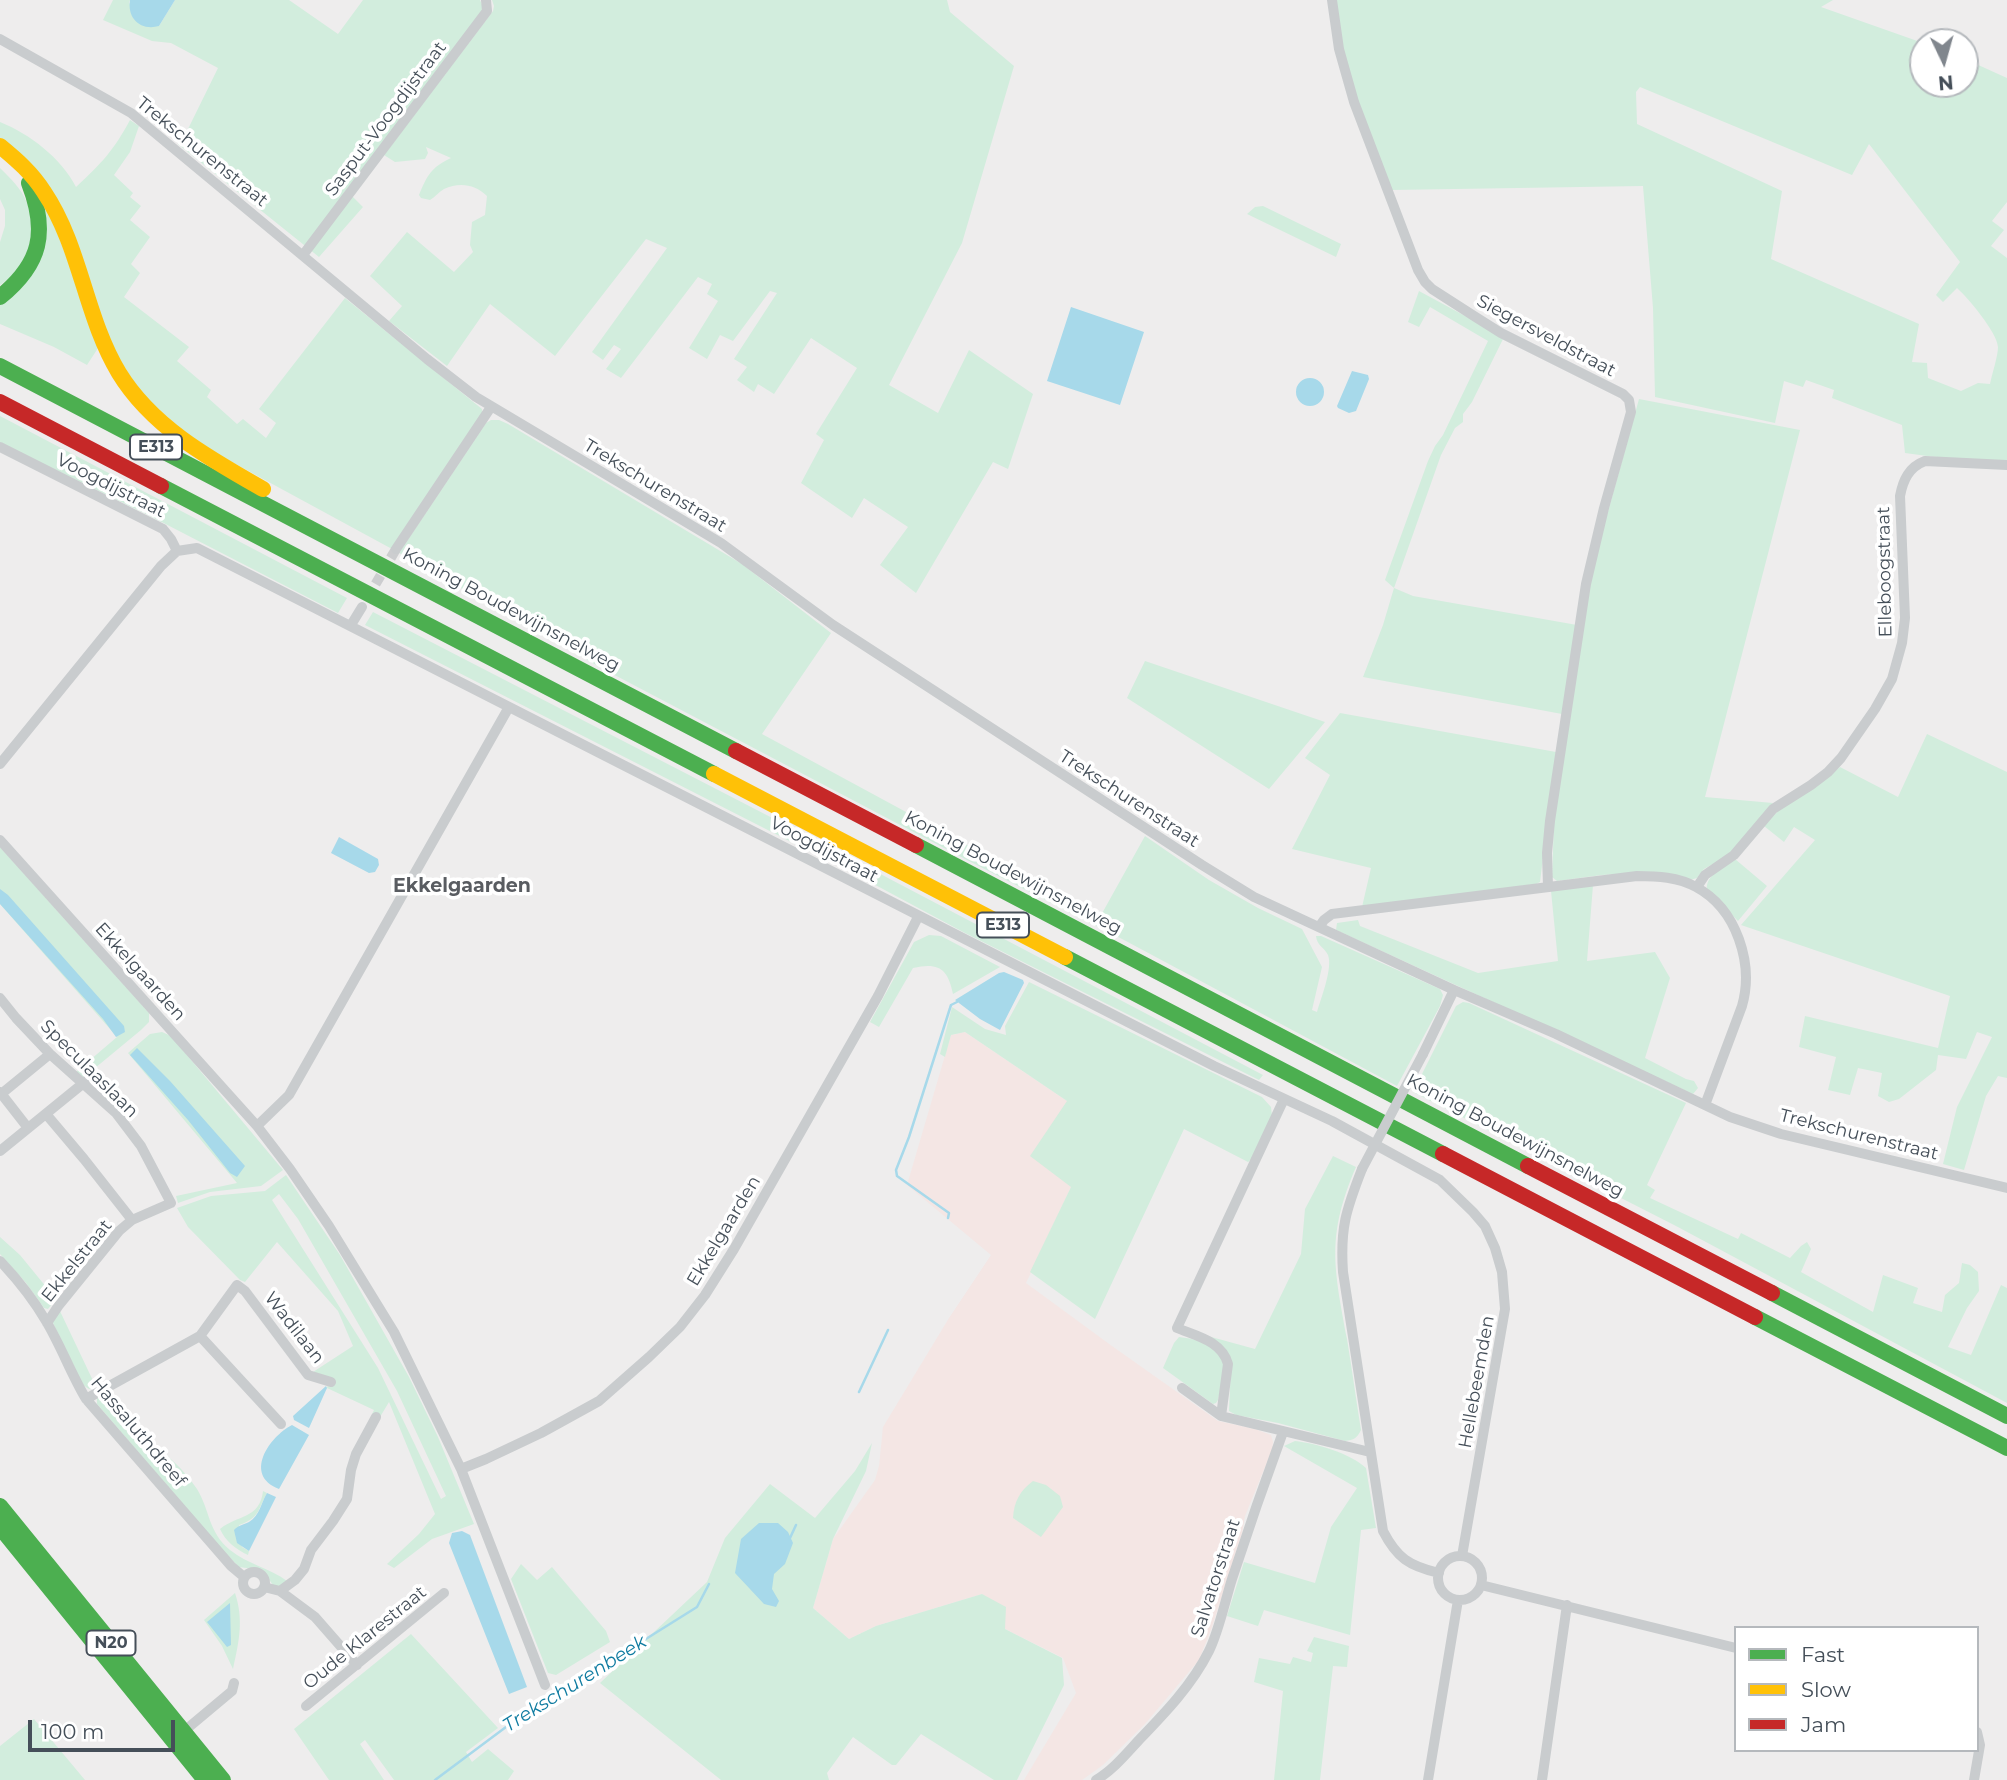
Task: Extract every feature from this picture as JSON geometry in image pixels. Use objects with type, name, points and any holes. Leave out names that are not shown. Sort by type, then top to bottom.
[{"type":"main road","points":[[0,146],[30,170],[57,212],[103,340],[133,394],[149,412],[208,458],[268,492],[312,528]]},
{"type":"main road","points":[[0,153],[29,183],[40,215],[40,236],[34,257],[24,275],[0,297]]},
{"type":"main road","name":"Koning Boudewijnsnelweg","points":[[0,366],[2007,1416]]},
{"type":"main road","name":"E313","points":[[0,402],[2007,1448]]},
{"type":"main road","name":"N20","points":[[0,1506],[223,1780]]},
{"type":"main road","name":"N20","points":[[0,1527],[205,1780]]},
{"type":"street","name":"Sasput-Voogdijstraat","points":[[303,254],[487,11],[486,0]]},
{"type":"street","name":"Siegersveldstraat","points":[[1332,0],[1339,48],[1354,102],[1420,276],[1450,302],[1502,333],[1623,394],[1631,404],[1586,584],[1552,808],[1547,853],[1548,887]]},
{"type":"street","name":"Trekschurenstraat","points":[[0,39],[131,113],[435,365],[491,407],[721,542],[833,625],[1254,897],[1730,1116],[1781,1134],[2007,1188]]},
{"type":"street","points":[[396,549],[491,407]]},
{"type":"street","name":"Voogdijstraat","points":[[0,447],[163,529],[177,551],[198,548],[716,811],[918,917],[1284,1099]]},
{"type":"street","name":"Elleboogstraat","points":[[1697,887],[1705,874],[1734,855],[1773,809],[1828,772],[1875,709],[1892,679],[1902,643],[1905,618],[1900,496],[1902,483],[1910,469],[1925,461],[2007,465]]},
{"type":"street","points":[[0,764],[161,566],[177,551]]},
{"type":"street","points":[[351,625],[362,607]]},
{"type":"street","points":[[257,1126],[289,1095],[509,707]]},
{"type":"street","name":"Ekkelgaarden","points":[[0,840],[257,1126],[290,1169],[361,1275],[394,1332],[461,1469],[545,1685]]},
{"type":"street","points":[[1319,927],[1332,914],[1637,876],[1676,879],[1697,887],[1720,908],[1734,928],[1744,952],[1746,966],[1742,1006],[1705,1105]]},
{"type":"street","name":"Ekkelgaarden","points":[[461,1469],[541,1433],[599,1401],[680,1327],[705,1295],[734,1249],[878,996],[918,917]]},
{"type":"street","points":[[1439,1573],[1419,1568],[1393,1549],[1383,1531],[1342,1254],[1344,1220],[1362,1169],[1454,990]]},
{"type":"street","name":"Speculaaslaan","points":[[0,999],[50,1054],[86,1081],[116,1113],[141,1146],[171,1203]]},
{"type":"street","points":[[28,1128],[0,1094],[50,1054]]},
{"type":"street","points":[[0,1151],[86,1081]]},
{"type":"street","points":[[1221,1416],[1227,1359],[1219,1347],[1211,1342],[1177,1328],[1284,1099]]},
{"type":"street","name":"Hellebeemden","points":[[1284,1099],[1332,1121],[1440,1180],[1485,1226],[1495,1248],[1502,1272],[1505,1309],[1462,1556]]},
{"type":"street","points":[[46,1114],[132,1220]]},
{"type":"street","name":"Ekkelstraat","points":[[47,1323],[118,1231],[132,1220],[171,1203]]},
{"type":"street","name":"Hassaluthdreef","points":[[0,1261],[17,1279],[47,1323],[86,1399],[231,1566],[244,1577]]},
{"type":"street","name":"Wadilaan","points":[[200,1336],[237,1285],[245,1291],[308,1376],[331,1382]]},
{"type":"street","points":[[86,1399],[200,1336],[281,1424]]},
{"type":"street","points":[[1182,1388],[1221,1416],[1370,1452]]},
{"type":"street","points":[[280,1591],[304,1569],[311,1550],[347,1499],[356,1454],[376,1417]]},
{"type":"street","name":"Salvatorstraat","points":[[1104,1778],[1178,1696],[1210,1650],[1256,1503],[1283,1432]]},
{"type":"street","points":[[1462,1556],[1472,1560],[1482,1575],[1481,1585],[1472,1596],[1458,1600],[1442,1591],[1438,1582],[1444,1563],[1462,1556]]},
{"type":"street","points":[[250,1572],[257,1572],[264,1580],[264,1587],[257,1593],[248,1592],[243,1584],[244,1577],[250,1572]]},
{"type":"street","points":[[1481,1585],[1734,1647]]},
{"type":"street","points":[[264,1587],[280,1591],[315,1617],[357,1665]]},
{"type":"street","name":"Oude Klarestraat","points":[[306,1706],[444,1593]]},
{"type":"street","points":[[1427,1780],[1458,1600]]},
{"type":"street","points":[[1542,1780],[1567,1605]]},
{"type":"street","points":[[183,1732],[232,1691],[234,1683]]},
{"type":"street","points":[[1974,1780],[1979,1752]]},
{"type":"shaded area","points":[[965,1032],[1067,1101],[1071,1187],[1026,1283],[1218,1421],[1271,1435],[1273,1442],[1245,1516],[1212,1627],[1199,1660],[1145,1724],[1103,1765],[1082,1780],[1024,1780],[1076,1693],[1063,1658],[1005,1629],[982,1594],[876,1626],[849,1639],[813,1608],[833,1539],[875,1480],[883,1427],[991,1255],[907,1185],[951,1035]]},
{"type":"green space","points":[[113,0],[130,0],[129,3],[159,26],[175,0],[289,0],[338,34],[363,0],[480,0],[484,9],[348,192],[363,207],[319,257],[178,144],[218,68],[171,43],[152,41],[103,20]]},
{"type":"green space","points":[[492,0],[947,0],[950,12],[1014,66],[962,243],[889,385],[938,413],[969,350],[1033,394],[1008,469],[993,462],[916,593],[880,565],[908,527],[864,498],[852,518],[801,483],[824,440],[816,434],[857,368],[811,338],[774,394],[758,384],[754,392],[737,380],[747,367],[734,359],[777,293],[770,291],[733,341],[720,335],[707,359],[689,348],[718,301],[707,294],[712,284],[698,277],[621,378],[606,369],[621,349],[614,345],[603,360],[592,352],[667,248],[646,239],[555,356],[490,304],[447,366],[389,321],[402,306],[370,276],[407,232],[454,272],[473,252],[470,245],[472,222],[485,215],[487,196],[472,187],[450,187],[430,200],[419,195],[430,173],[451,158],[426,147],[428,153],[425,159],[395,162],[384,155],[493,11]]},
{"type":"green space","points":[[1335,0],[1833,0],[1821,7],[1909,38],[1909,98],[1979,98],[1979,65],[2007,78],[2007,202],[1992,221],[2004,230],[1991,246],[2007,258],[2007,460],[1956,459],[1905,453],[1902,425],[1832,398],[1834,390],[1806,380],[1803,387],[1784,381],[1775,423],[1655,397],[1653,308],[1643,186],[1392,190],[1352,86]],"holes":[[[1640,87],[1852,175],[1869,144],[1960,262],[1936,295],[1943,302],[1957,288],[1975,307],[1993,333],[1998,347],[1990,384],[1978,383],[1961,391],[1928,378],[1927,363],[1912,362],[1919,324],[1771,259],[1782,191],[1637,124],[1636,92]]]},
{"type":"green space","points":[[130,120],[139,126],[130,152],[114,175],[133,193],[130,197],[141,206],[130,220],[150,237],[131,264],[140,273],[124,297],[189,347],[177,361],[211,390],[207,397],[237,424],[243,419],[266,438],[276,423],[259,409],[345,298],[482,409],[482,414],[392,549],[195,442],[141,393],[115,352],[56,203],[0,142],[0,122],[44,148],[62,166],[76,187],[106,156]]},
{"type":"green space","points":[[0,168],[25,198],[32,226],[24,260],[0,285],[0,242],[5,226],[5,210],[0,199]]},
{"type":"green space","points":[[46,204],[100,345],[87,365],[54,347],[0,324],[0,302],[17,291]]},
{"type":"green space","points":[[1263,206],[1341,244],[1336,257],[1247,214],[1255,207]]},
{"type":"green space","points":[[1419,291],[1504,337],[1472,402],[1463,414],[1463,422],[1455,428],[1441,455],[1394,588],[1385,580],[1428,461],[1488,341],[1430,307],[1419,327],[1408,322]]},
{"type":"green space","points":[[1639,399],[1800,430],[1705,797],[1773,803],[1739,845],[1704,869],[1697,878],[1690,880],[1655,872],[1557,881],[1552,877],[1554,822],[1590,577]]},
{"type":"green space","points":[[0,416],[347,598],[338,613],[150,516],[0,443]]},
{"type":"green space","points":[[491,420],[508,424],[742,564],[831,633],[762,734],[1100,917],[1145,836],[1209,880],[1302,929],[1322,967],[1312,1010],[1317,1012],[1326,983],[1329,961],[1316,936],[1440,989],[1443,995],[1440,1006],[1397,1086],[1124,940],[607,671],[399,553],[486,423]]},
{"type":"green space","points":[[1394,588],[1413,596],[1577,625],[1562,714],[1363,677]]},
{"type":"green space","points":[[373,612],[1263,1075],[1259,1080],[965,933],[365,625]]},
{"type":"green space","points":[[1145,661],[1325,722],[1269,789],[1127,698]]},
{"type":"green space","points":[[1340,713],[1556,752],[1540,882],[1362,907],[1371,868],[1292,849],[1330,775],[1305,758]]},
{"type":"green space","points":[[1927,734],[2007,772],[2007,1078],[1998,1076],[1986,1096],[1964,1170],[1943,1164],[1957,1107],[1992,1037],[1977,1032],[1966,1059],[1938,1055],[1936,1070],[1899,1099],[1889,1102],[1878,1096],[1882,1073],[1858,1068],[1850,1095],[1828,1090],[1836,1057],[1799,1047],[1805,1016],[1938,1048],[1950,996],[1741,925],[1815,840],[1794,827],[1784,842],[1764,826],[1779,810],[1814,788],[1840,767],[1898,797]]},
{"type":"green space","points":[[0,847],[149,1013],[149,1022],[141,1030],[83,1078],[76,1072],[117,1037],[0,904]]},
{"type":"green space","points":[[1735,859],[1767,886],[1738,921],[1707,890],[1712,876]]},
{"type":"green space","points":[[1593,885],[1587,961],[1655,952],[1670,978],[1645,1058],[1694,1081],[1698,1088],[1693,1094],[1336,930],[1337,923],[1358,920],[1360,926],[1478,973],[1558,961],[1551,891]]},
{"type":"green space","points":[[929,935],[941,936],[1000,967],[953,994],[941,969],[930,966],[913,968],[879,1027],[870,1022],[914,942]]},
{"type":"green space","points":[[1029,982],[1262,1097],[1271,1107],[1272,1116],[1253,1158],[1248,1162],[1184,1129],[1095,1319],[1030,1272],[1071,1187],[1030,1156],[1067,1101],[965,1032],[951,1035],[945,1057],[940,1054],[952,1007],[985,1029],[1006,1035],[1005,1026]]},
{"type":"green space","points":[[1463,1002],[1686,1103],[1647,1185],[1655,1190],[1650,1198],[1738,1239],[1741,1233],[1790,1258],[1807,1242],[1811,1249],[1801,1272],[1873,1312],[1883,1275],[1918,1288],[1913,1303],[1942,1312],[1945,1295],[1959,1283],[1962,1263],[1970,1265],[1978,1272],[1979,1291],[1967,1308],[1948,1347],[1971,1355],[2001,1285],[2007,1288],[2007,1403],[1676,1226],[1413,1092],[1456,1006]]},
{"type":"green space","points":[[162,1032],[171,1036],[283,1170],[261,1186],[210,1192],[178,1203],[176,1196],[237,1183],[128,1053],[150,1034]]},
{"type":"green space","points":[[1333,1156],[1356,1167],[1340,1213],[1335,1252],[1361,1430],[1355,1438],[1345,1441],[1236,1415],[1229,1411],[1231,1364],[1204,1335],[1255,1349],[1301,1254],[1305,1209]]},
{"type":"green space","points":[[286,1175],[340,1255],[409,1377],[438,1437],[474,1524],[432,1539],[394,1568],[387,1564],[419,1534],[435,1514],[389,1402],[380,1417],[372,1414],[374,1410],[327,1388],[329,1377],[313,1372],[353,1346],[338,1311],[277,1242],[245,1282],[240,1280],[188,1227],[177,1208],[211,1196],[265,1191]],"holes":[[[279,1194],[298,1219],[397,1391],[446,1496],[441,1499],[378,1368],[272,1200]]]},
{"type":"green space","points":[[0,1237],[20,1255],[56,1299],[48,1309],[44,1308],[0,1254]]},
{"type":"green space","points":[[59,1309],[96,1387],[89,1389],[83,1385],[53,1323]]},
{"type":"green space","points":[[1179,1337],[1208,1344],[1219,1353],[1224,1374],[1216,1403],[1213,1404],[1163,1368]]},
{"type":"green space","points":[[100,1394],[123,1419],[187,1475],[201,1497],[217,1536],[230,1550],[287,1581],[278,1588],[262,1570],[239,1567],[225,1553],[97,1404]]},
{"type":"green space","points":[[1295,1441],[1333,1450],[1366,1468],[1376,1528],[1361,1530],[1350,1635],[1264,1610],[1258,1626],[1227,1616],[1244,1562],[1315,1583],[1331,1527],[1357,1488],[1284,1446]]},
{"type":"green space","points":[[872,1443],[866,1471],[833,1539],[813,1608],[849,1639],[876,1626],[982,1594],[1006,1607],[1005,1629],[1062,1658],[1064,1685],[1017,1780],[994,1780],[921,1734],[896,1765],[892,1765],[853,1737],[827,1773],[829,1780],[721,1780],[600,1683],[707,1582],[725,1538],[770,1484],[815,1518],[855,1471]]},
{"type":"green space","points":[[1033,1481],[1046,1485],[1060,1496],[1063,1507],[1041,1537],[1013,1518],[1018,1497]]},
{"type":"green space","points":[[263,1491],[267,1493],[258,1512],[239,1525],[242,1547],[249,1551],[248,1555],[232,1545],[220,1529],[253,1512]]},
{"type":"green space","points":[[521,1564],[537,1580],[552,1567],[606,1631],[610,1642],[556,1675],[548,1673],[511,1579]]},
{"type":"green space","points":[[235,1593],[240,1622],[233,1669],[222,1646],[204,1620]]},
{"type":"green space","points":[[411,1634],[498,1728],[466,1752],[472,1762],[488,1749],[514,1771],[508,1780],[394,1780],[365,1740],[360,1744],[384,1780],[329,1780],[294,1729]]},
{"type":"green space","points":[[1314,1637],[1349,1646],[1347,1667],[1333,1666],[1320,1780],[1274,1780],[1283,1691],[1254,1682],[1259,1658],[1290,1664],[1293,1657],[1311,1662],[1313,1653],[1307,1651]]},
{"type":"green space","points":[[34,1719],[85,1780],[0,1780],[0,1746]]},
{"type":"water","points":[[130,0],[175,0],[159,26],[146,27],[133,18]]},
{"type":"water","points":[[1071,307],[1144,332],[1120,405],[1047,381]]},
{"type":"water","points":[[1352,371],[1368,375],[1369,379],[1356,411],[1349,413],[1337,406]]},
{"type":"water","points":[[1310,378],[1320,382],[1324,392],[1320,402],[1310,406],[1300,402],[1296,392],[1300,382]]},
{"type":"water","points":[[339,837],[378,859],[379,865],[375,872],[369,873],[331,853]]},
{"type":"water","points":[[0,889],[124,1026],[125,1032],[116,1037],[0,904]]},
{"type":"water","points":[[1004,972],[1023,980],[1024,983],[1000,1030],[955,1000]]},
{"type":"water","points":[[137,1048],[245,1166],[237,1177],[230,1173],[188,1120],[130,1055]]},
{"type":"water","points":[[326,1386],[309,1428],[294,1420],[293,1416]]},
{"type":"water","points":[[292,1425],[309,1435],[279,1489],[268,1483],[263,1475],[263,1456],[275,1438]]},
{"type":"water","points":[[267,1493],[276,1497],[249,1551],[237,1543],[234,1530],[256,1516]]},
{"type":"water","points":[[759,1523],[778,1523],[788,1532],[793,1543],[785,1564],[774,1574],[772,1589],[779,1601],[776,1607],[764,1604],[735,1573],[741,1539]]},
{"type":"water","points":[[462,1531],[470,1535],[527,1687],[509,1694],[449,1543],[452,1533]]},
{"type":"water","points":[[230,1603],[231,1645],[227,1647],[207,1622]]},
{"type":"waterway","name":"Trekschurenbeek","points":[[948,1218],[949,1213],[897,1176],[896,1170],[951,1005],[957,1002]]},
{"type":"waterway","name":"Trekschurenbeek","points":[[859,1392],[888,1330]]},
{"type":"waterway","name":"Trekschurenbeek","points":[[790,1538],[796,1525]]},
{"type":"waterway","name":"Trekschurenbeek","points":[[435,1780],[510,1724],[697,1607],[709,1584]]},
{"type":"tunnel","points":[[368,597],[396,549]]},
{"type":"traffic: fast","points":[[0,297],[24,272],[37,246],[38,217],[29,183]]},
{"type":"traffic: fast","points":[[0,366],[736,751]]},
{"type":"traffic: fast","points":[[161,486],[714,774]]},
{"type":"traffic: fast","points":[[916,845],[1528,1166]]},
{"type":"traffic: fast","points":[[1065,957],[1443,1154]]},
{"type":"traffic: fast","points":[[1772,1293],[2007,1416]]},
{"type":"traffic: fast","points":[[1755,1317],[2007,1448]]},
{"type":"traffic: fast","points":[[0,1506],[223,1780]]},
{"type":"traffic: fast","points":[[0,1527],[205,1780]]},
{"type":"traffic: slow","points":[[0,146],[34,179],[56,213],[67,236],[98,329],[119,373],[132,392],[165,426],[223,466],[263,489]]},
{"type":"traffic: slow","points":[[714,774],[1065,957]]},
{"type":"traffic: jam","points":[[0,402],[161,486]]},
{"type":"traffic: jam","points":[[736,751],[916,845]]},
{"type":"traffic: jam","points":[[1443,1154],[1755,1317]]},
{"type":"traffic: jam","points":[[1528,1166],[1772,1293]]},
{"type":"district","name":"Ekkelgaarden","points":[[462,886]]}]
